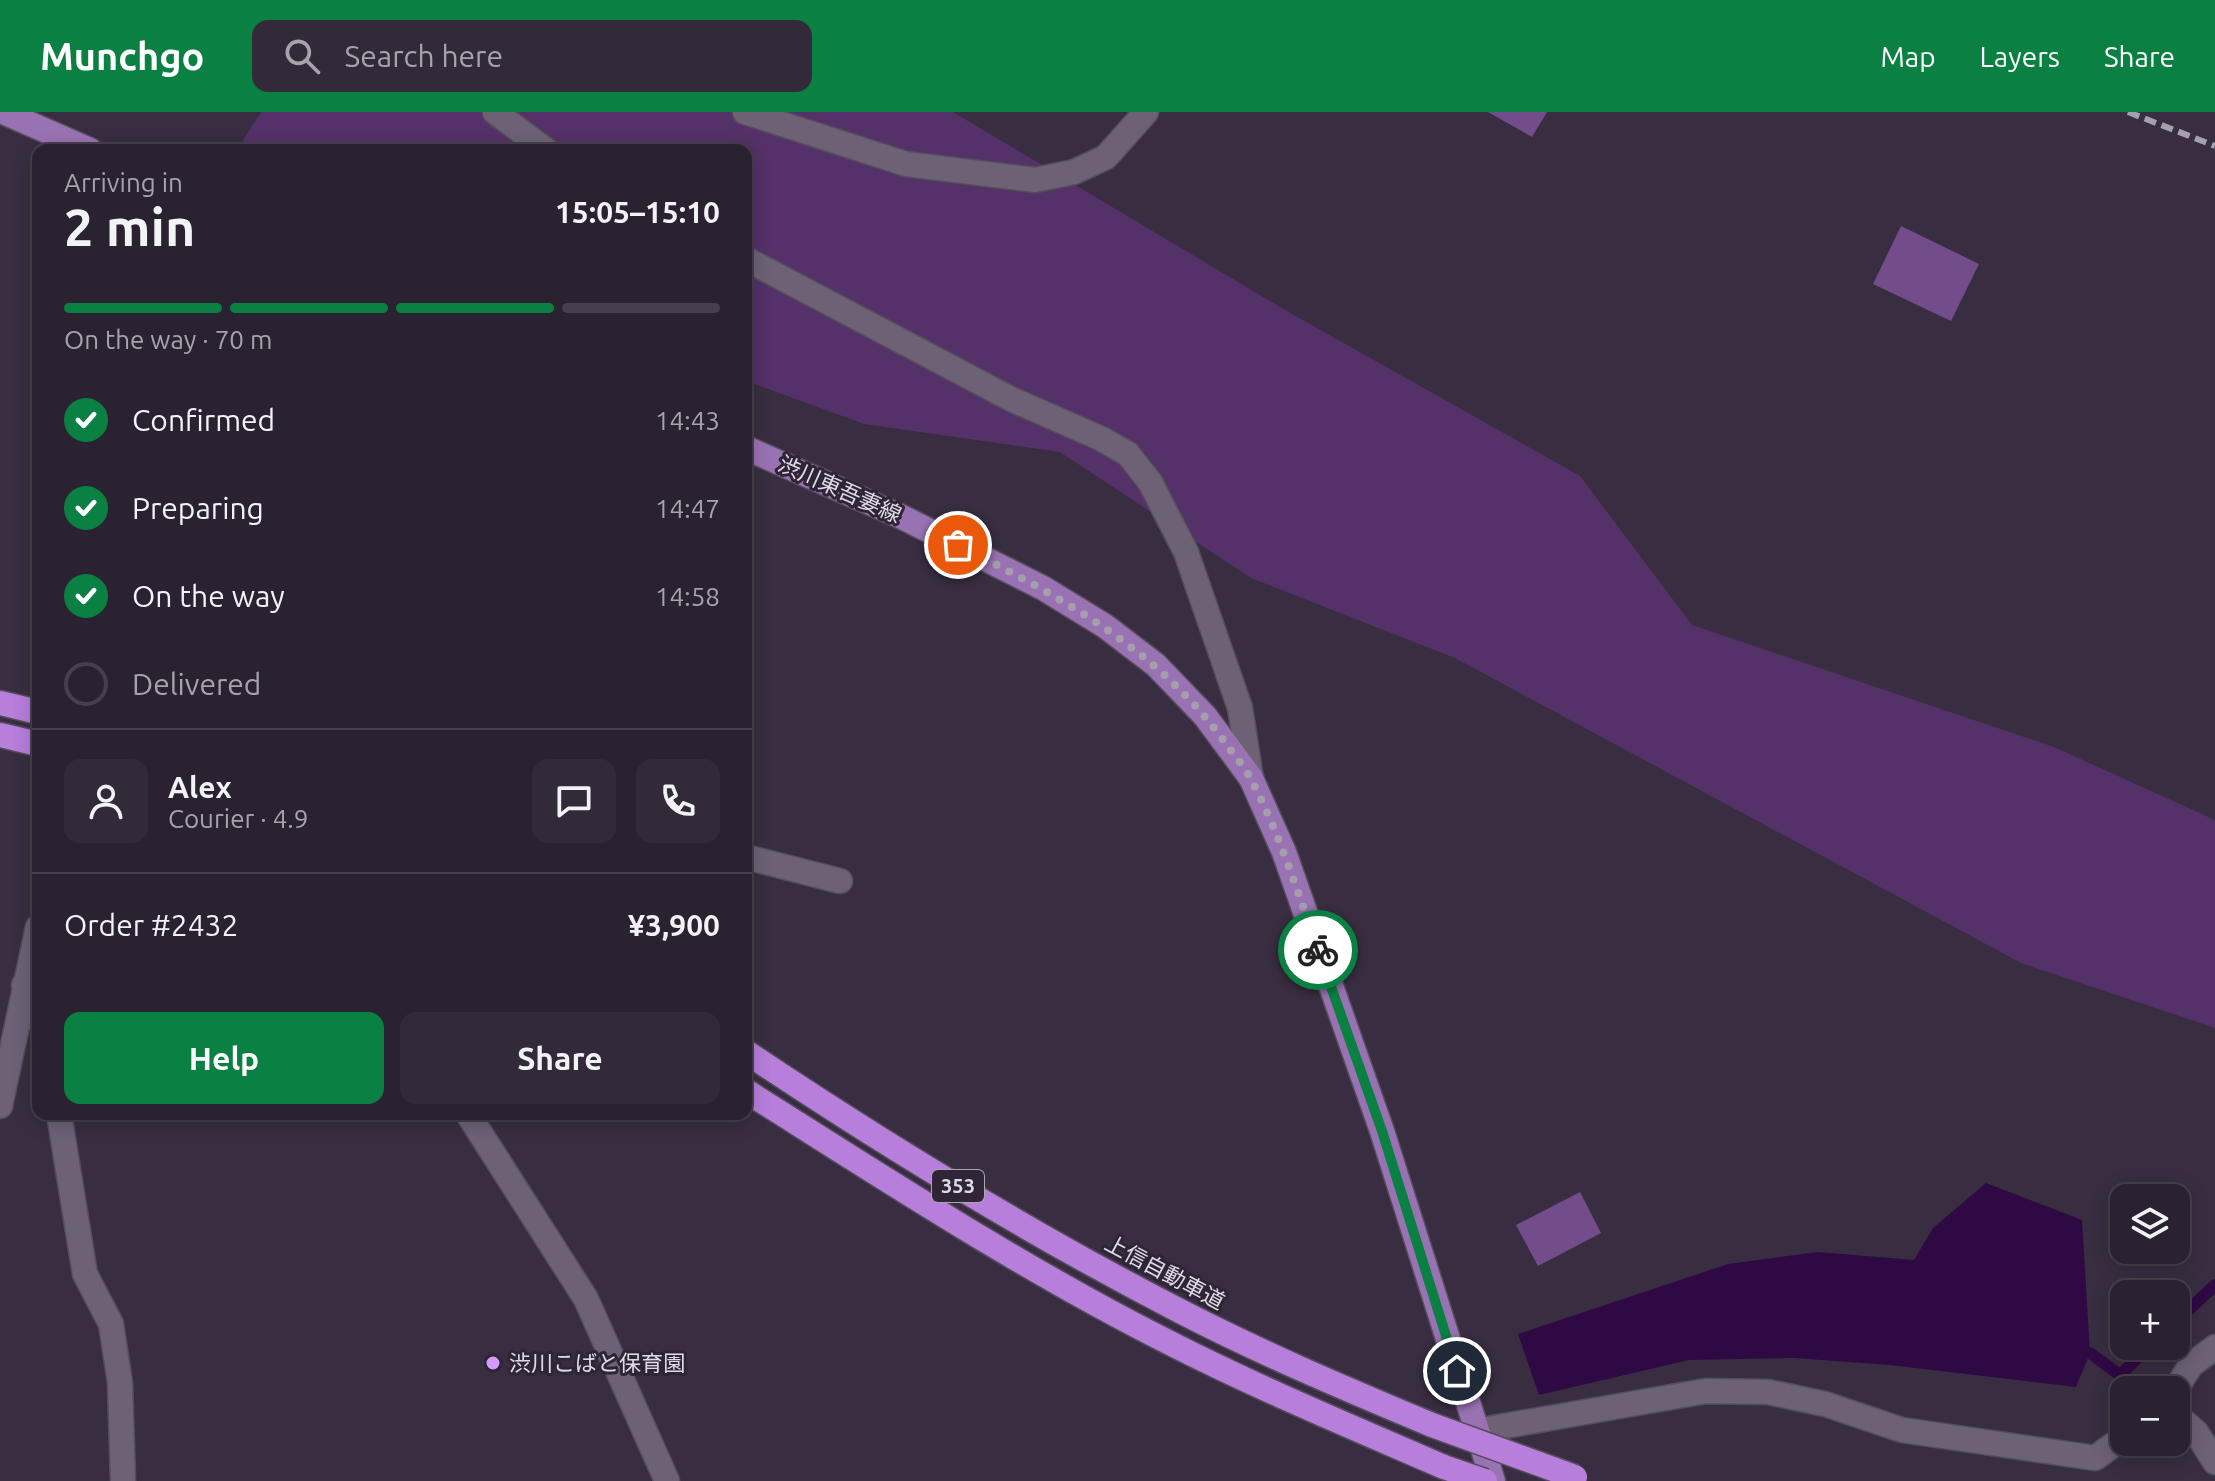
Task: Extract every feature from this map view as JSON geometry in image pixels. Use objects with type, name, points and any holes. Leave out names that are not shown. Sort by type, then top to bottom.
[{"type":"highway","points":[[0,703],[32,711]]},
{"type":"highway","points":[[0,735],[32,743]]},
{"type":"highway","name":"上信自動車道","points":[[752,1056],[874,1137],[1177,1310],[1300,1369],[1432,1425],[1581,1479]]},
{"type":"highway","name":"353","points":[[752,1095],[905,1192],[1166,1341],[1444,1467],[1489,1477]]},
{"type":"main road","points":[[3,112],[76,144]]},
{"type":"main road","name":"渋川東吾妻線","points":[[752,451],[902,517],[1043,588],[1105,626],[1156,665],[1205,716],[1251,778],[1284,852],[1382,1131],[1489,1477]]},
{"type":"street","points":[[495,112],[538,144]]},
{"type":"street","points":[[745,112],[906,164],[1035,180],[1074,172],[1106,157],[1146,112]]},
{"type":"street","points":[[752,262],[1011,399],[1102,439],[1128,454],[1150,482],[1186,552],[1240,708],[1251,778]]},
{"type":"street","points":[[752,859],[840,881]]},
{"type":"street","points":[[0,1106],[32,952]]},
{"type":"street","points":[[24,985],[32,1005]]},
{"type":"street","points":[[60,1120],[85,1274],[111,1324],[120,1383],[123,1481]]},
{"type":"street","points":[[472,1120],[586,1299],[667,1481]]},
{"type":"street","points":[[2184,1376],[2191,1365],[2215,1347]]},
{"type":"street","points":[[1476,1431],[1706,1391],[1768,1392],[1825,1404],[1902,1430],[2095,1458],[2110,1447]]},
{"type":"street","points":[[2190,1428],[2201,1438],[2215,1462]]},
{"type":"street","points":[[1435,1481],[1489,1477]]},
{"type":"shaded area","points":[[261,112],[953,112],[1285,310],[1580,476],[1692,625],[2054,747],[2215,820],[2215,1028],[2021,963],[1455,658],[1251,578],[1060,452],[864,424],[752,383],[752,144],[241,144]]},
{"type":"shaded area","points":[[1986,1183],[2082,1220],[2090,1353],[2076,1387],[1890,1365],[1794,1358],[1689,1360],[1539,1395],[1518,1334],[1728,1264],[1818,1252],[1914,1260],[1933,1228]]},
{"type":"building","points":[[1488,112],[1547,112],[1532,137]]},
{"type":"building","points":[[1901,226],[1979,264],[1951,321],[1873,284]]},
{"type":"building","points":[[1580,1192],[1601,1233],[1538,1266],[1516,1225]]},
{"type":"waterway","points":[[2190,1309],[2215,1285]]},
{"type":"waterway","points":[[2090,1353],[2120,1375],[2136,1360]]},
{"type":"railway","points":[[2128,112],[2215,146]]},
{"type":"way so far","points":[[958,545],[1043,588],[1105,626],[1156,665],[1205,716],[1251,778],[1284,852],[1318,950]]},
{"type":"place","name":"渋川こばと保育園","points":[[493,1363]]},
{"type":"route","points":[[1318,950],[1382,1131],[1457,1371]]}]
